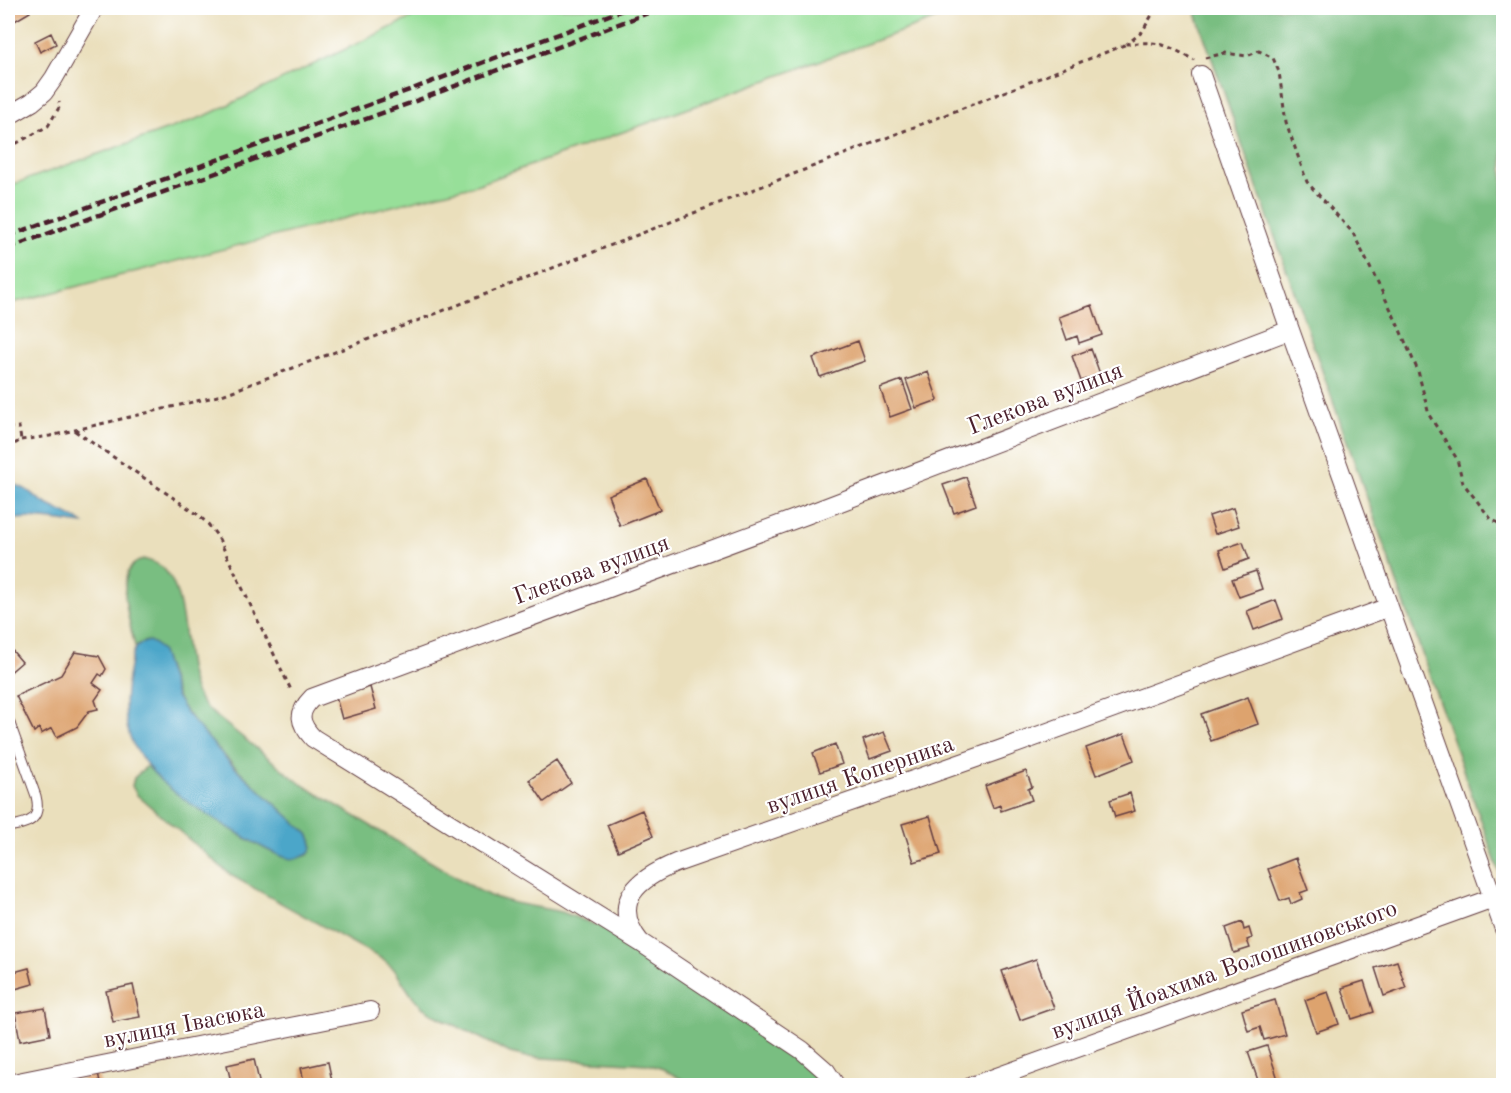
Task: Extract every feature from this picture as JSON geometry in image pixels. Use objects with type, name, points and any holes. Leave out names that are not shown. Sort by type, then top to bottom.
[{"type":"street","points":[[8,116],[44,92],[94,8]]},
{"type":"street","points":[[1203,67],[1290,330],[1503,929]]},
{"type":"street","name":"Глекова вулиця","points":[[302,712],[304,705],[312,698],[806,515],[1290,330]]},
{"type":"street","name":"вулиця Коперника","points":[[640,942],[629,925],[628,904],[630,897],[641,882],[657,871],[999,750],[1389,607]]},
{"type":"street","points":[[302,712],[305,730],[313,738],[640,942],[802,1050],[826,1071],[836,1086]]},
{"type":"street","name":"вулиця Йоахима Волошиновського","points":[[972,1086],[1493,898]]},
{"type":"street","name":"вулиця Івасюка","points":[[8,1084],[370,1011]]},
{"type":"lane","points":[[8,718],[38,806],[37,812],[27,824],[8,827]]},
{"type":"path","points":[[1127,44],[1142,32],[1156,8]]},
{"type":"path","points":[[8,448],[21,440],[50,436],[222,395],[1127,44],[1144,42],[1159,43],[1177,50],[1203,67],[1225,53],[1247,56],[1259,51],[1273,57],[1279,72],[1286,122],[1307,182],[1353,233],[1418,371],[1429,415],[1457,459],[1463,483],[1491,519],[1503,526]]},
{"type":"path","points":[[8,148],[48,126],[60,106],[54,78]]},
{"type":"path","points":[[8,428],[19,427],[21,440]]},
{"type":"path","points":[[74,430],[197,514],[208,524],[218,537],[302,712]]},
{"type":"green space","points":[[432,8],[966,8],[479,184],[8,304],[8,186],[205,116]]},
{"type":"green space","points":[[1194,8],[1503,8],[1503,883]]},
{"type":"green space","points":[[143,559],[162,567],[172,580],[181,611],[192,680],[201,701],[211,712],[301,784],[490,896],[562,912],[640,942],[836,1085],[692,1085],[663,1069],[647,1064],[527,1057],[510,1053],[422,1007],[394,969],[382,959],[232,876],[137,795],[132,786],[134,778],[147,766],[193,804],[272,852],[292,858],[308,855],[311,847],[310,840],[308,834],[257,788],[193,721],[176,694],[160,650],[153,643],[145,642],[135,647],[126,606],[125,584],[131,567]]},
{"type":"water","points":[[8,484],[24,488],[45,503],[84,524],[34,518],[8,521]]},
{"type":"water","points":[[149,641],[162,652],[176,696],[187,714],[230,763],[308,834],[312,846],[308,854],[291,859],[259,845],[180,796],[161,781],[146,764],[130,736],[125,703],[133,654],[138,646]]},
{"type":"building","points":[[8,8],[27,8],[30,12],[8,25]]},
{"type":"building","points":[[51,33],[56,44],[40,52],[35,41]]},
{"type":"building","points":[[1092,305],[1102,335],[1079,343],[1077,336],[1067,340],[1059,317]]},
{"type":"building","points":[[858,341],[865,361],[820,377],[813,358]]},
{"type":"building","points":[[1091,349],[1100,374],[1081,381],[1072,356]]},
{"type":"building","points":[[928,372],[938,400],[916,408],[906,380]]},
{"type":"building","points":[[902,380],[912,409],[890,417],[880,388]]},
{"type":"building","points":[[966,477],[976,505],[954,513],[943,485]]},
{"type":"building","points":[[647,479],[660,510],[620,526],[608,495]]},
{"type":"building","points":[[1233,508],[1239,526],[1215,534],[1209,516]]},
{"type":"building","points":[[1243,542],[1249,559],[1225,568],[1219,550]]},
{"type":"building","points":[[1256,571],[1262,589],[1239,597],[1232,579]]},
{"type":"building","points":[[1276,600],[1283,619],[1254,630],[1247,611]]},
{"type":"building","points":[[10,648],[22,662],[8,674],[8,650]]},
{"type":"building","points":[[75,652],[99,656],[106,669],[102,676],[99,674],[93,683],[102,690],[95,700],[98,709],[89,711],[77,727],[57,737],[52,728],[41,734],[39,728],[34,732],[16,696],[61,675]]},
{"type":"building","points":[[370,687],[376,709],[342,719],[336,697]]},
{"type":"building","points":[[1248,697],[1258,724],[1211,741],[1201,714]]},
{"type":"building","points":[[884,732],[892,751],[870,759],[863,740]]},
{"type":"building","points":[[1124,734],[1134,760],[1096,775],[1086,748]]},
{"type":"building","points":[[835,744],[842,764],[820,772],[813,753]]},
{"type":"building","points":[[557,761],[571,783],[544,802],[529,780]]},
{"type":"building","points":[[1026,771],[1032,787],[1028,789],[1032,800],[1001,811],[1000,805],[993,808],[985,786]]},
{"type":"building","points":[[1130,793],[1135,811],[1115,817],[1110,800]]},
{"type":"building","points":[[642,810],[653,836],[618,851],[607,825]]},
{"type":"building","points":[[930,816],[941,854],[914,862],[902,824]]},
{"type":"building","points":[[1296,858],[1308,890],[1300,893],[1302,899],[1291,904],[1289,898],[1280,901],[1268,869]]},
{"type":"building","points":[[1242,922],[1244,930],[1249,928],[1252,938],[1247,940],[1250,948],[1234,953],[1226,928]]},
{"type":"building","points":[[1036,959],[1054,1008],[1020,1020],[1002,971]]},
{"type":"building","points":[[1397,961],[1406,988],[1384,996],[1375,968]]},
{"type":"building","points":[[29,968],[33,984],[15,989],[10,973]]},
{"type":"building","points":[[1364,981],[1374,1012],[1352,1019],[1342,988]]},
{"type":"building","points":[[133,985],[140,1017],[113,1022],[106,991]]},
{"type":"building","points":[[1328,992],[1339,1024],[1316,1032],[1305,1000]]},
{"type":"building","points":[[1275,1000],[1285,1034],[1264,1040],[1260,1027],[1248,1031],[1242,1010]]},
{"type":"building","points":[[45,1008],[50,1035],[20,1041],[15,1013]]},
{"type":"building","points":[[1267,1046],[1280,1085],[1278,1086],[1260,1086],[1248,1052]]},
{"type":"building","points":[[254,1059],[260,1086],[232,1086],[227,1065]]},
{"type":"building","points":[[328,1062],[333,1086],[305,1086],[301,1068]]},
{"type":"building","points":[[98,1073],[101,1086],[83,1086],[81,1077]]},
{"type":"railway","points":[[8,236],[628,8]]},
{"type":"railway","points":[[8,248],[413,102],[661,8]]}]
